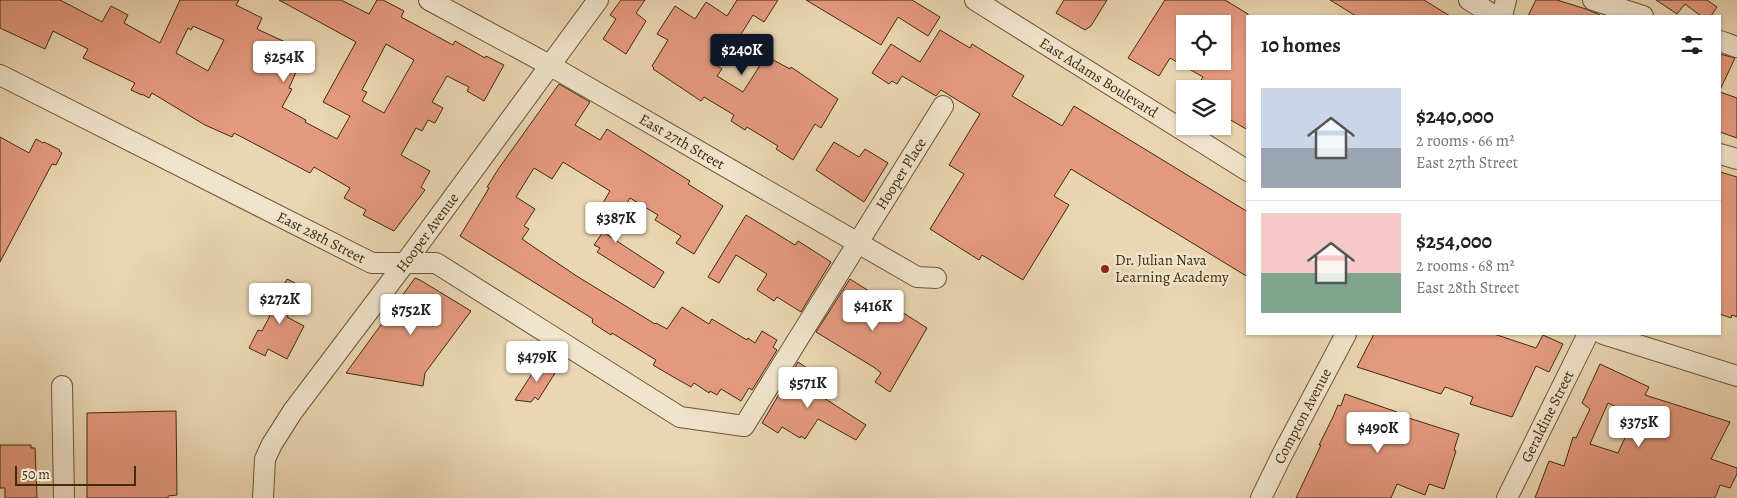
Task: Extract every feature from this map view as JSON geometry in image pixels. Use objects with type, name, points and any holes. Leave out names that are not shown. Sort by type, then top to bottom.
[{"type":"street","name":"East 27th Street","points":[[429,0],[551,66],[916,277],[936,278]]},
{"type":"street","name":"Hooper Avenue","points":[[263,498],[265,459],[272,444],[293,411],[405,263],[598,0]]},
{"type":"street","name":"East Adams Boulevard","points":[[975,0],[1246,170]]},
{"type":"street","points":[[1469,0],[1493,15]]},
{"type":"street","points":[[1502,15],[1506,0]]},
{"type":"street","points":[[1593,0],[1640,15]]},
{"type":"street","points":[[1721,41],[1737,47]]},
{"type":"street","name":"East 28th Street","points":[[0,75],[367,261],[372,263],[436,263],[680,417],[744,426],[858,242]]},
{"type":"street","name":"Hooper Place","points":[[858,242],[944,106]]},
{"type":"street","points":[[1721,154],[1737,159]]},
{"type":"street","name":"Compton Avenue","points":[[1262,498],[1283,453],[1345,335]]},
{"type":"street","name":"Geraldine Street","points":[[1507,498],[1588,335]]},
{"type":"street","points":[[1606,335],[1737,376]]},
{"type":"street","points":[[62,386],[64,498]]},
{"type":"building","points":[[0,0],[60,0],[102,22],[111,6],[128,15],[124,23],[160,43],[180,0],[239,0],[236,5],[262,18],[257,29],[298,48],[300,51],[296,58],[301,61],[289,88],[292,89],[282,107],[337,139],[350,116],[323,102],[356,42],[279,0],[341,0],[369,14],[377,0],[383,0],[404,11],[401,17],[453,45],[455,41],[485,58],[486,56],[504,65],[484,101],[467,91],[469,87],[447,76],[432,102],[443,108],[435,123],[428,120],[422,131],[416,128],[401,155],[430,171],[421,187],[425,190],[394,231],[363,215],[366,210],[344,198],[350,188],[314,167],[310,173],[234,133],[232,137],[205,125],[152,93],[149,98],[131,90],[135,83],[83,58],[88,49],[53,31],[45,49],[0,28]],"holes":[[[193,26],[224,40],[208,71],[176,53],[188,28],[191,30]],[[386,44],[414,60],[384,113],[362,101],[367,92],[362,90]]]},
{"type":"building","points":[[621,0],[645,0],[636,13],[646,21],[626,54],[603,39],[616,19],[610,15]]},
{"type":"building","points":[[737,0],[778,0],[764,22],[753,15],[733,47],[723,41],[710,61],[722,69],[717,76],[743,92],[766,56],[790,69],[791,67],[838,99],[821,128],[815,124],[793,160],[776,149],[778,146],[747,127],[745,130],[731,121],[734,115],[704,97],[701,101],[653,69],[652,66],[668,40],[657,34],[675,6],[695,19],[706,2],[727,16]]},
{"type":"building","points":[[806,0],[912,0],[940,17],[928,36],[898,17],[881,45]]},
{"type":"building","points":[[1064,0],[1107,0],[1091,26],[1085,30],[1056,13]]},
{"type":"building","points":[[1165,0],[1225,0],[1248,14],[1246,15],[1246,129],[1231,120],[1231,80],[1201,80],[1203,77],[1191,70],[1231,70],[1231,15],[1176,15],[1176,61],[1170,58],[1159,76],[1128,58]]},
{"type":"building","points":[[1330,0],[1424,0],[1448,15],[1354,15]]},
{"type":"building","points":[[1536,0],[1557,0],[1600,15],[1528,15]]},
{"type":"building","points":[[1656,0],[1707,0],[1717,7],[1712,15],[1700,15],[1685,4],[1677,14]]},
{"type":"building","points":[[940,30],[970,48],[972,44],[1024,76],[1012,96],[1062,126],[1074,106],[1246,211],[1246,276],[1071,169],[1054,196],[1069,205],[1023,280],[982,255],[979,260],[930,229],[964,174],[949,165],[980,114],[941,90],[936,96],[902,76],[897,84],[892,81],[889,84],[872,73],[891,44],[920,62]]},
{"type":"building","points":[[1721,54],[1735,58],[1721,88]]},
{"type":"building","points":[[559,84],[590,102],[575,125],[600,140],[607,129],[690,181],[688,184],[723,206],[694,254],[676,243],[681,236],[655,220],[658,215],[630,198],[614,224],[597,213],[610,191],[563,162],[552,179],[534,168],[516,197],[535,209],[524,226],[529,229],[522,239],[575,275],[655,324],[667,329],[682,307],[709,324],[712,319],[755,343],[762,331],[777,340],[773,347],[777,350],[752,390],[749,388],[741,401],[721,389],[717,395],[710,391],[709,393],[694,383],[691,387],[670,375],[653,365],[656,360],[612,333],[611,335],[594,324],[592,322],[593,319],[460,236],[499,168]]},
{"type":"building","points":[[1721,92],[1737,98],[1737,138],[1721,132]]},
{"type":"building","points":[[0,137],[29,153],[36,139],[60,150],[62,153],[56,165],[52,164],[0,262]]},
{"type":"building","points":[[834,142],[859,157],[865,149],[888,163],[864,202],[816,170]]},
{"type":"building","points":[[1721,172],[1737,177],[1737,317],[1732,315],[1731,318],[1721,314]]},
{"type":"building","points":[[746,215],[795,245],[798,241],[831,262],[801,312],[777,297],[774,301],[757,290],[767,274],[736,255],[719,283],[708,277]]},
{"type":"building","points":[[603,232],[664,272],[654,288],[597,252],[600,248],[594,245]]},
{"type":"building","points":[[415,278],[471,311],[425,373],[423,386],[346,373]]},
{"type":"building","points":[[287,279],[303,287],[287,317],[304,326],[287,359],[268,349],[265,356],[249,348],[258,330],[262,331],[274,308],[273,304]]},
{"type":"building","points":[[850,279],[927,328],[890,392],[875,382],[881,373],[875,368],[816,332]]},
{"type":"building","points":[[1373,335],[1497,335],[1536,348],[1543,335],[1563,344],[1549,372],[1536,366],[1512,417],[1470,404],[1473,397],[1445,387],[1441,394],[1357,367]]},
{"type":"building","points":[[541,360],[557,370],[538,400],[535,397],[531,402],[515,400]]},
{"type":"building","points":[[798,362],[810,370],[805,382],[814,389],[813,391],[866,425],[856,440],[818,419],[805,439],[782,427],[778,433],[762,423]]},
{"type":"building","points":[[1600,364],[1649,387],[1645,395],[1730,422],[1711,459],[1737,468],[1737,474],[1730,488],[1720,485],[1715,498],[1535,498],[1549,461],[1564,466],[1573,437],[1576,438],[1590,409],[1582,403]],"holes":[[[1608,403],[1635,416],[1618,453],[1590,444]]]},
{"type":"building","points":[[1345,394],[1397,412],[1396,414],[1459,434],[1454,450],[1456,451],[1444,489],[1429,484],[1425,495],[1397,484],[1391,498],[1296,498],[1321,445],[1319,445],[1338,405],[1341,406]]},
{"type":"building","points":[[176,411],[177,495],[168,496],[168,498],[87,498],[87,413]]},
{"type":"building","points":[[0,445],[31,445],[31,448],[35,448],[37,498],[5,498],[5,488],[0,488]]},
{"type":"place","name":"Dr. Julian Nava Learning Academy","points":[[1105,269]]}]
